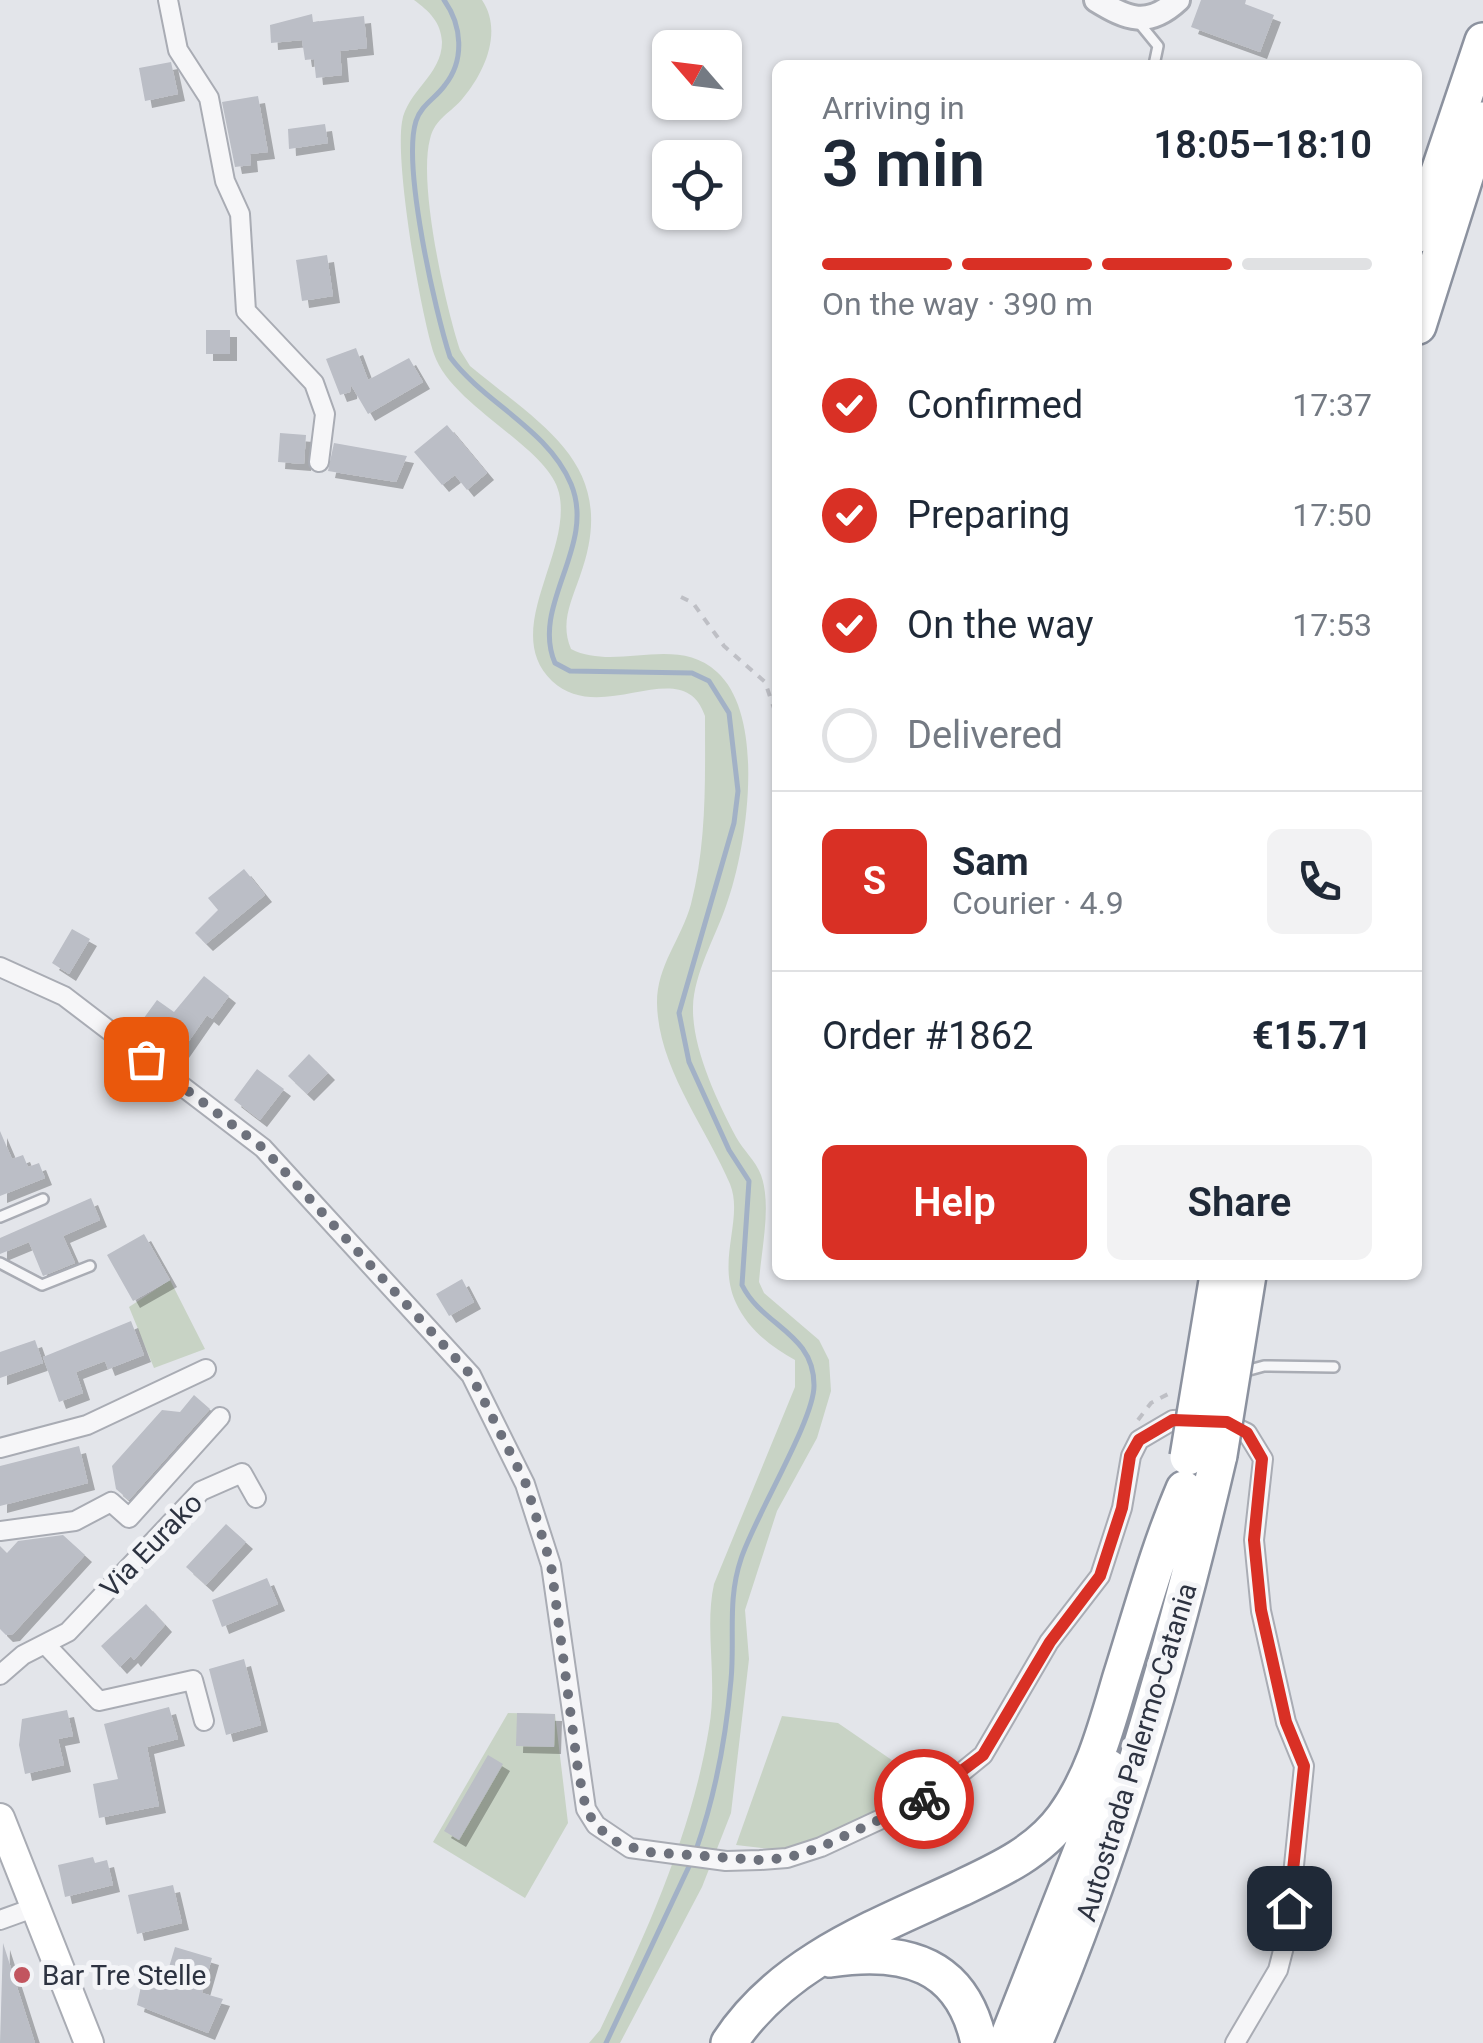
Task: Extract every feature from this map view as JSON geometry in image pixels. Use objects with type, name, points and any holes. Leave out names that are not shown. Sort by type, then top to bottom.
[{"type":"highway","points":[[1422,222],[1483,40]]},
{"type":"highway","points":[[1422,313],[1483,120]]},
{"type":"highway","points":[[1197,1467],[1217,1280]]},
{"type":"highway","points":[[730,2043],[772,1990],[853,1938],[1013,1863],[1065,1816],[1099,1751],[1164,1536],[1197,1467],[1247,1280]]},
{"type":"highway","name":"Autostrada Palermo-Catania","points":[[1034,2043],[1076,1945],[1127,1800],[1169,1660],[1197,1467]]},
{"type":"highway","name":"Autostrada Palermo-Catania","points":[[1006,2043],[1089,1832],[1141,1668],[1197,1467]]},
{"type":"highway","points":[[1050,2043],[1110,1884],[1127,1800]]},
{"type":"highway","points":[[819,1960],[868,1953],[906,1957],[928,1968],[950,1981],[965,2002],[979,2043]]},
{"type":"main road","points":[[0,1818],[88,2043]]},
{"type":"street","points":[[168,0],[178,50],[208,98],[226,181],[240,214],[246,311],[314,383],[325,414],[319,462]]},
{"type":"street","points":[[1096,0],[1134,20],[1149,20],[1178,0]]},
{"type":"street","points":[[0,966],[64,996],[263,1148],[471,1375],[526,1484],[551,1565],[586,1809],[596,1826],[617,1842],[646,1852],[726,1861],[787,1858],[821,1847],[935,1794],[983,1755],[1050,1642],[1100,1576],[1122,1508],[1130,1456],[1139,1440],[1173,1420],[1205,1418],[1247,1433],[1262,1459],[1254,1540],[1261,1610],[1286,1722],[1304,1766],[1287,1935],[1278,1970],[1235,2043]]},
{"type":"street","points":[[0,1448],[87,1425],[206,1368]]},
{"type":"street","points":[[0,1531],[75,1520],[111,1502],[129,1518],[220,1417]]},
{"type":"street","name":"Via Eurako","points":[[0,1675],[23,1655],[68,1632],[201,1491],[242,1473],[256,1498]]},
{"type":"street","points":[[46,1645],[99,1701],[193,1680],[204,1721]]},
{"type":"street","points":[[0,1920],[36,1907]]},
{"type":"lane","points":[[1134,20],[1150,31],[1158,46],[1155,60]]},
{"type":"lane","points":[[0,1217],[44,1199]]},
{"type":"lane","points":[[0,1263],[42,1284],[90,1266]]},
{"type":"lane","points":[[1177,1390],[1264,1366],[1334,1368]]},
{"type":"path","points":[[681,597],[693,603],[724,646],[765,682],[772,702]]},
{"type":"path","points":[[1139,1440],[1134,1428],[1141,1413],[1177,1390]]},
{"type":"green space","points":[[414,0],[482,0],[488,12],[491,38],[484,64],[471,88],[432,132],[427,159],[430,213],[460,350],[470,366],[548,431],[583,478],[590,506],[590,538],[568,612],[566,630],[571,649],[607,657],[665,654],[701,661],[717,672],[733,693],[742,720],[747,751],[746,819],[734,881],[697,981],[694,1023],[714,1091],[736,1137],[759,1170],[764,1187],[766,1214],[759,1282],[764,1293],[819,1340],[829,1360],[831,1391],[817,1438],[777,1511],[745,1610],[749,1659],[731,1813],[702,1887],[620,2043],[589,2043],[600,2030],[650,1920],[691,1806],[711,1709],[710,1619],[714,1584],[795,1387],[795,1360],[761,1336],[736,1303],[729,1271],[734,1211],[730,1184],[674,1074],[659,1027],[658,989],[687,917],[700,857],[705,716],[694,698],[679,690],[594,697],[572,693],[552,681],[538,661],[533,639],[535,615],[561,516],[559,493],[538,459],[460,392],[434,354],[410,238],[401,142],[405,111],[431,74],[442,42],[433,18]]},
{"type":"green space","points":[[170,1280],[205,1349],[154,1368],[129,1307]]},
{"type":"green space","points":[[508,1713],[555,1714],[568,1823],[525,1898],[433,1842]]},
{"type":"green space","points":[[782,1716],[838,1723],[915,1776],[926,1791],[829,1837],[788,1851],[736,1845]]},
{"type":"building","points":[[1201,0],[1246,0],[1245,4],[1274,15],[1260,52],[1191,27]]},
{"type":"building","points":[[312,14],[313,22],[364,16],[367,48],[340,51],[342,75],[316,78],[314,59],[305,60],[302,40],[271,43],[270,25]]},
{"type":"building","points":[[171,62],[178,94],[145,101],[139,68]]},
{"type":"building","points":[[258,96],[268,152],[250,154],[251,165],[235,167],[222,102]]},
{"type":"building","points":[[325,124],[328,143],[289,149],[288,129]]},
{"type":"building","points":[[327,255],[333,296],[302,301],[296,260]]},
{"type":"building","points":[[206,330],[230,330],[230,354],[206,354]]},
{"type":"building","points":[[356,348],[368,380],[409,358],[423,382],[368,414],[351,385],[350,392],[340,395],[326,359]]},
{"type":"building","points":[[447,425],[487,473],[467,490],[455,475],[442,485],[414,452]]},
{"type":"building","points":[[280,433],[306,435],[304,464],[278,462]]},
{"type":"building","points":[[334,443],[407,456],[396,482],[328,471]]},
{"type":"building","points":[[244,869],[265,895],[206,944],[195,933],[218,910],[208,898]]},
{"type":"building","points":[[72,929],[90,939],[69,974],[52,963]]},
{"type":"building","points":[[204,976],[229,996],[212,1019],[207,1015],[182,1051],[141,1022],[157,1000],[174,1012]]},
{"type":"building","points":[[309,1054],[328,1073],[307,1094],[288,1076]]},
{"type":"building","points":[[257,1069],[284,1089],[260,1120],[234,1100]]},
{"type":"building","points":[[0,1131],[12,1159],[23,1155],[28,1167],[39,1163],[45,1178],[0,1196]]},
{"type":"building","points":[[91,1198],[100,1220],[63,1236],[75,1263],[43,1276],[29,1242],[0,1254],[0,1238]]},
{"type":"building","points":[[144,1234],[170,1280],[133,1301],[107,1255]]},
{"type":"building","points":[[462,1279],[474,1302],[449,1316],[436,1294]]},
{"type":"building","points":[[131,1321],[144,1355],[108,1369],[105,1361],[76,1372],[83,1393],[59,1402],[43,1357]]},
{"type":"building","points":[[35,1340],[43,1363],[0,1378],[0,1352]]},
{"type":"building","points":[[194,1395],[210,1409],[129,1500],[116,1489],[112,1466],[162,1410],[180,1412]]},
{"type":"building","points":[[79,1446],[88,1483],[0,1506],[0,1466]]},
{"type":"building","points":[[226,1524],[246,1542],[206,1585],[186,1567]]},
{"type":"building","points":[[63,1535],[85,1555],[13,1634],[6,1635],[0,1629],[0,1546],[7,1553],[18,1541]]},
{"type":"building","points":[[267,1578],[278,1604],[222,1627],[212,1600]]},
{"type":"building","points":[[146,1604],[165,1625],[134,1660],[131,1656],[120,1667],[101,1646]]},
{"type":"building","points":[[244,1659],[261,1725],[226,1735],[209,1669]]},
{"type":"building","points":[[169,1707],[178,1739],[147,1747],[159,1806],[99,1818],[93,1784],[118,1779],[104,1724]]},
{"type":"building","points":[[67,1710],[73,1736],[58,1739],[64,1765],[25,1774],[19,1745],[22,1719]]},
{"type":"building","points":[[517,1713],[555,1714],[554,1747],[516,1746]]},
{"type":"building","points":[[488,1755],[503,1764],[459,1840],[444,1831]]},
{"type":"building","points":[[93,1857],[95,1863],[107,1860],[113,1885],[65,1897],[58,1865]]},
{"type":"building","points":[[173,1885],[182,1923],[137,1934],[128,1895]]},
{"type":"building","points":[[3,1943],[35,2043],[0,2043]]},
{"type":"building","points":[[175,1947],[212,1958],[202,1993],[223,1999],[208,2033],[137,2005],[145,1968],[167,1974]]},
{"type":"waterway","points":[[444,0],[458,31],[458,54],[451,75],[416,121],[413,170],[422,238],[450,357],[480,389],[547,447],[571,484],[577,507],[576,530],[551,619],[555,663],[570,671],[692,673],[709,681],[729,713],[738,791],[734,823],[679,1013],[689,1062],[729,1150],[749,1181],[742,1285],[762,1311],[806,1353],[814,1385],[805,1421],[748,1541],[737,1574],[726,1723],[714,1788],[696,1850]]},
{"type":"waterway","points":[[606,2043],[692,1860]]},
{"type":"way so far","points":[[146,1059],[263,1148],[380,1281],[447,1345],[471,1375],[526,1484],[551,1565],[560,1606],[578,1770],[586,1809],[596,1826],[617,1842],[646,1852],[726,1861],[787,1858],[821,1847],[924,1799]]},
{"type":"place","name":"Bar Tre Stelle","points":[[22,1975]]},
{"type":"route","points":[[924,1799],[983,1755],[1050,1642],[1100,1576],[1113,1544],[1130,1456],[1139,1440],[1173,1420],[1205,1418],[1227,1422],[1247,1433],[1262,1459],[1254,1540],[1261,1610],[1286,1722],[1304,1766],[1289,1908]]}]
